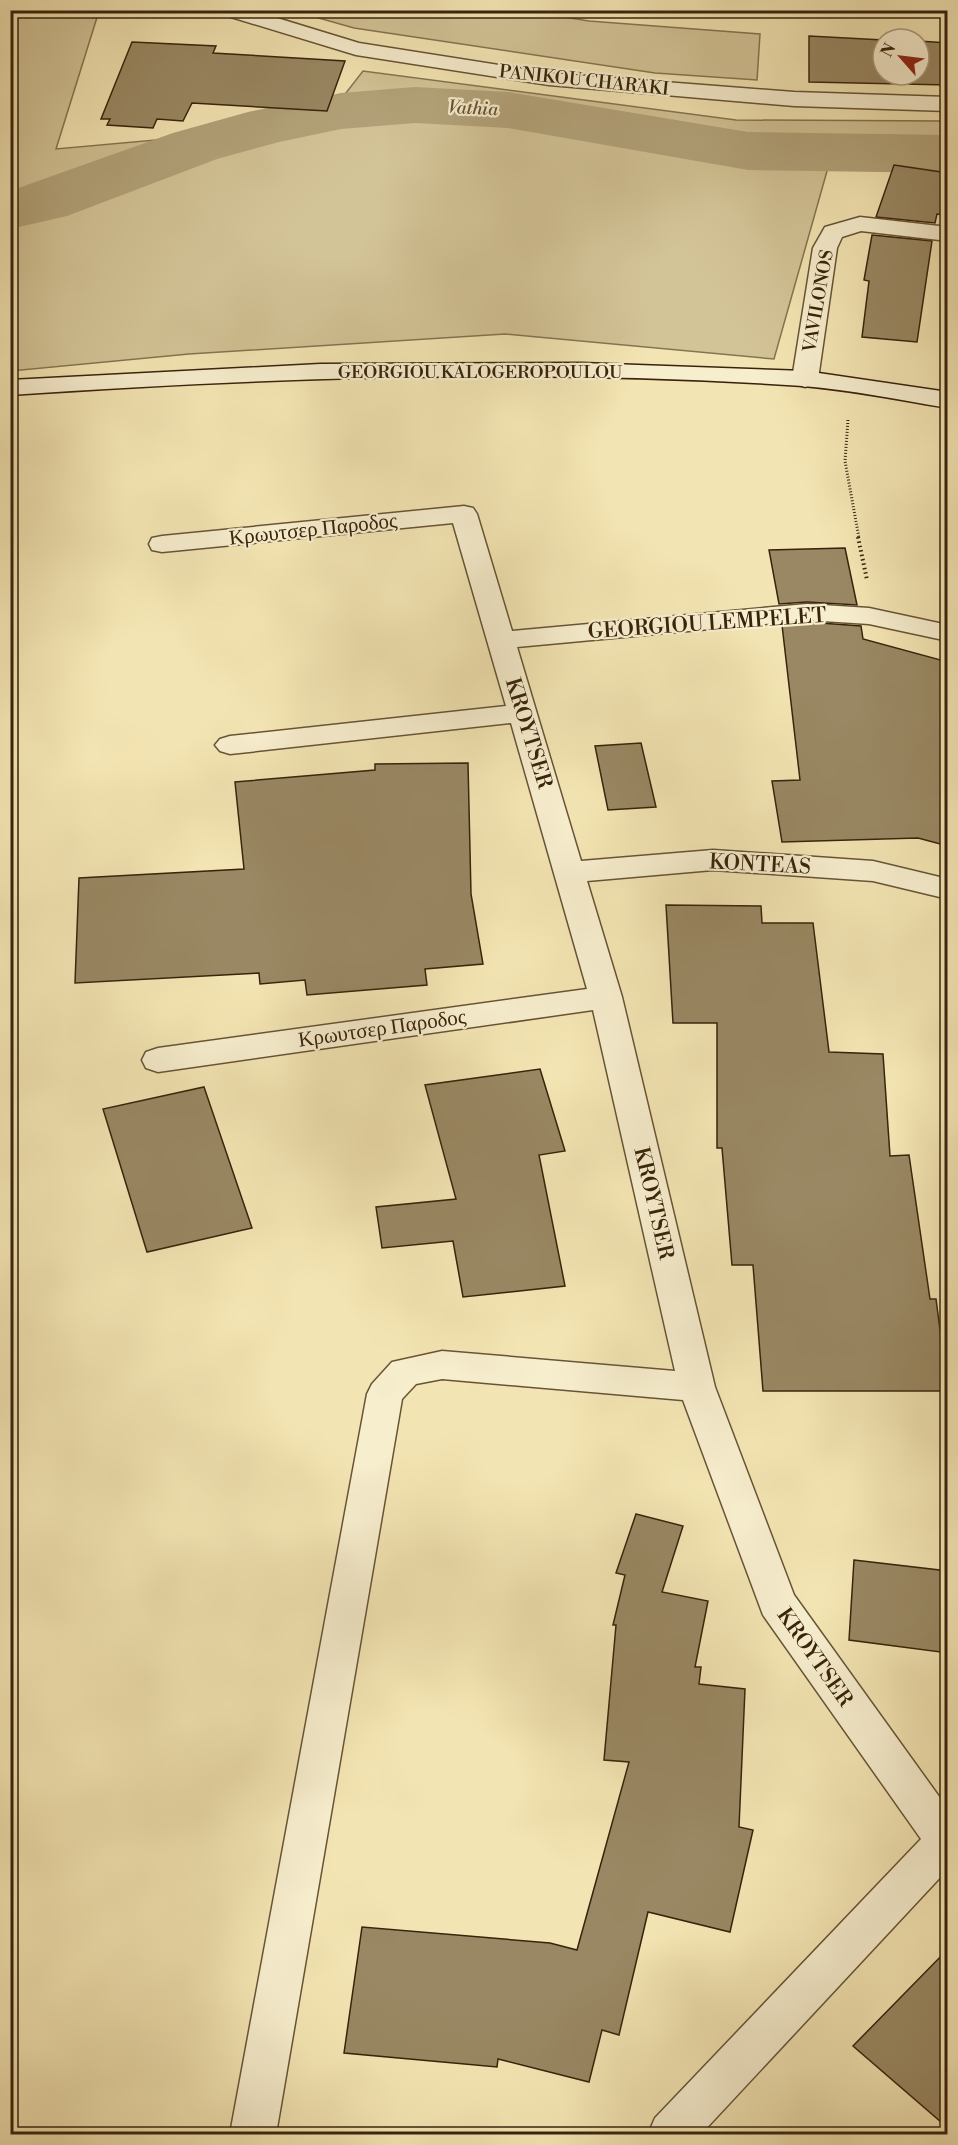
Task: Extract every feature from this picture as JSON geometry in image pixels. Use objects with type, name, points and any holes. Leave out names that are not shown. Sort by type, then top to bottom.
[{"type":"street","name":"PANIKOU CHARAKI","points":[[228,10],[356,48],[549,80],[795,99],[948,104]]},
{"type":"street","name":"VAVILONOS","points":[[805,379],[825,248],[833,232],[860,224],[948,234]]},
{"type":"street","name":"GEORGIOU KALOGEROPOULOU","points":[[10,388],[80,382],[320,371],[582,370],[805,379],[948,400]]},
{"type":"street","name":"Κρωυτσερ Παροδος","points":[[162,544],[464,514]]},
{"type":"street","name":"KROYTSER","points":[[464,514],[606,997],[697,1387],[777,1603],[947,1842]]},
{"type":"street","name":"GEORGIOU LEMPELET","points":[[501,640],[807,612],[873,617],[948,633]]},
{"type":"street","points":[[230,745],[522,713]]},
{"type":"street","name":"KONTEAS","points":[[571,872],[713,860],[873,871],[948,889]]},
{"type":"street","name":"Κρωυτσερ Παροδος","points":[[158,1059],[606,997]]},
{"type":"street","points":[[253,2134],[385,1394],[405,1372],[442,1365],[697,1387]]},
{"type":"street","points":[[671,2134],[947,1842]]},
{"type":"path","points":[[855,387],[844,438],[846,480],[865,567],[873,617]]},
{"type":"shaded area","points":[[11,10],[99,11],[56,149],[321,125],[363,71],[736,120],[947,121],[947,162],[829,164],[774,359],[505,334],[189,354],[11,371]]},
{"type":"shaded area","points":[[294,11],[527,11],[589,21],[760,34],[757,80],[655,73],[354,28]]},
{"type":"building","points":[[809,36],[871,39],[871,83],[809,82]]},
{"type":"building","points":[[132,42],[216,46],[213,53],[345,61],[327,111],[192,103],[183,121],[157,119],[153,128],[107,125],[110,119],[101,119]]},
{"type":"building","points":[[931,42],[948,43],[948,85],[931,85]]},
{"type":"building","points":[[894,165],[948,173],[948,215],[937,214],[935,223],[876,217]]},
{"type":"building","points":[[872,235],[932,241],[917,342],[862,337],[869,281],[864,280]]},
{"type":"building","points":[[845,548],[857,605],[807,602],[779,604],[769,550]]},
{"type":"building","points":[[807,622],[861,626],[863,639],[948,662],[948,846],[918,838],[782,842],[772,781],[800,780],[782,625]]},
{"type":"building","points":[[641,743],[656,807],[608,810],[595,746]]},
{"type":"building","points":[[468,763],[471,894],[483,964],[425,969],[427,985],[307,995],[305,980],[260,984],[259,973],[75,983],[79,878],[244,869],[235,782],[375,770],[375,764]]},
{"type":"building","points":[[666,905],[761,906],[762,923],[813,923],[829,1052],[883,1054],[890,1156],[909,1155],[930,1299],[936,1299],[948,1391],[763,1391],[753,1265],[732,1265],[722,1148],[717,1148],[717,1023],[673,1023]]},
{"type":"building","points":[[540,1069],[565,1151],[539,1155],[565,1286],[463,1297],[453,1241],[382,1248],[376,1207],[456,1199],[425,1085]]},
{"type":"building","points":[[204,1087],[252,1228],[147,1252],[103,1109]]},
{"type":"building","points":[[636,1514],[683,1526],[662,1592],[708,1601],[695,1667],[701,1667],[699,1684],[745,1689],[739,1827],[753,1830],[730,1932],[648,1912],[619,2035],[602,2030],[589,2082],[498,2059],[497,2067],[344,2053],[362,1927],[550,1943],[577,1950],[629,1762],[604,1760],[616,1625],[613,1625],[625,1575],[616,1573]]},
{"type":"building","points":[[854,1560],[948,1571],[948,1653],[849,1640]]},
{"type":"building","points":[[948,1949],[948,2128],[853,2046]]},
{"type":"waterway","name":"Vathia","points":[[10,210],[44,202],[195,146],[270,125],[341,111],[415,105],[508,110],[748,151],[948,154]]}]
